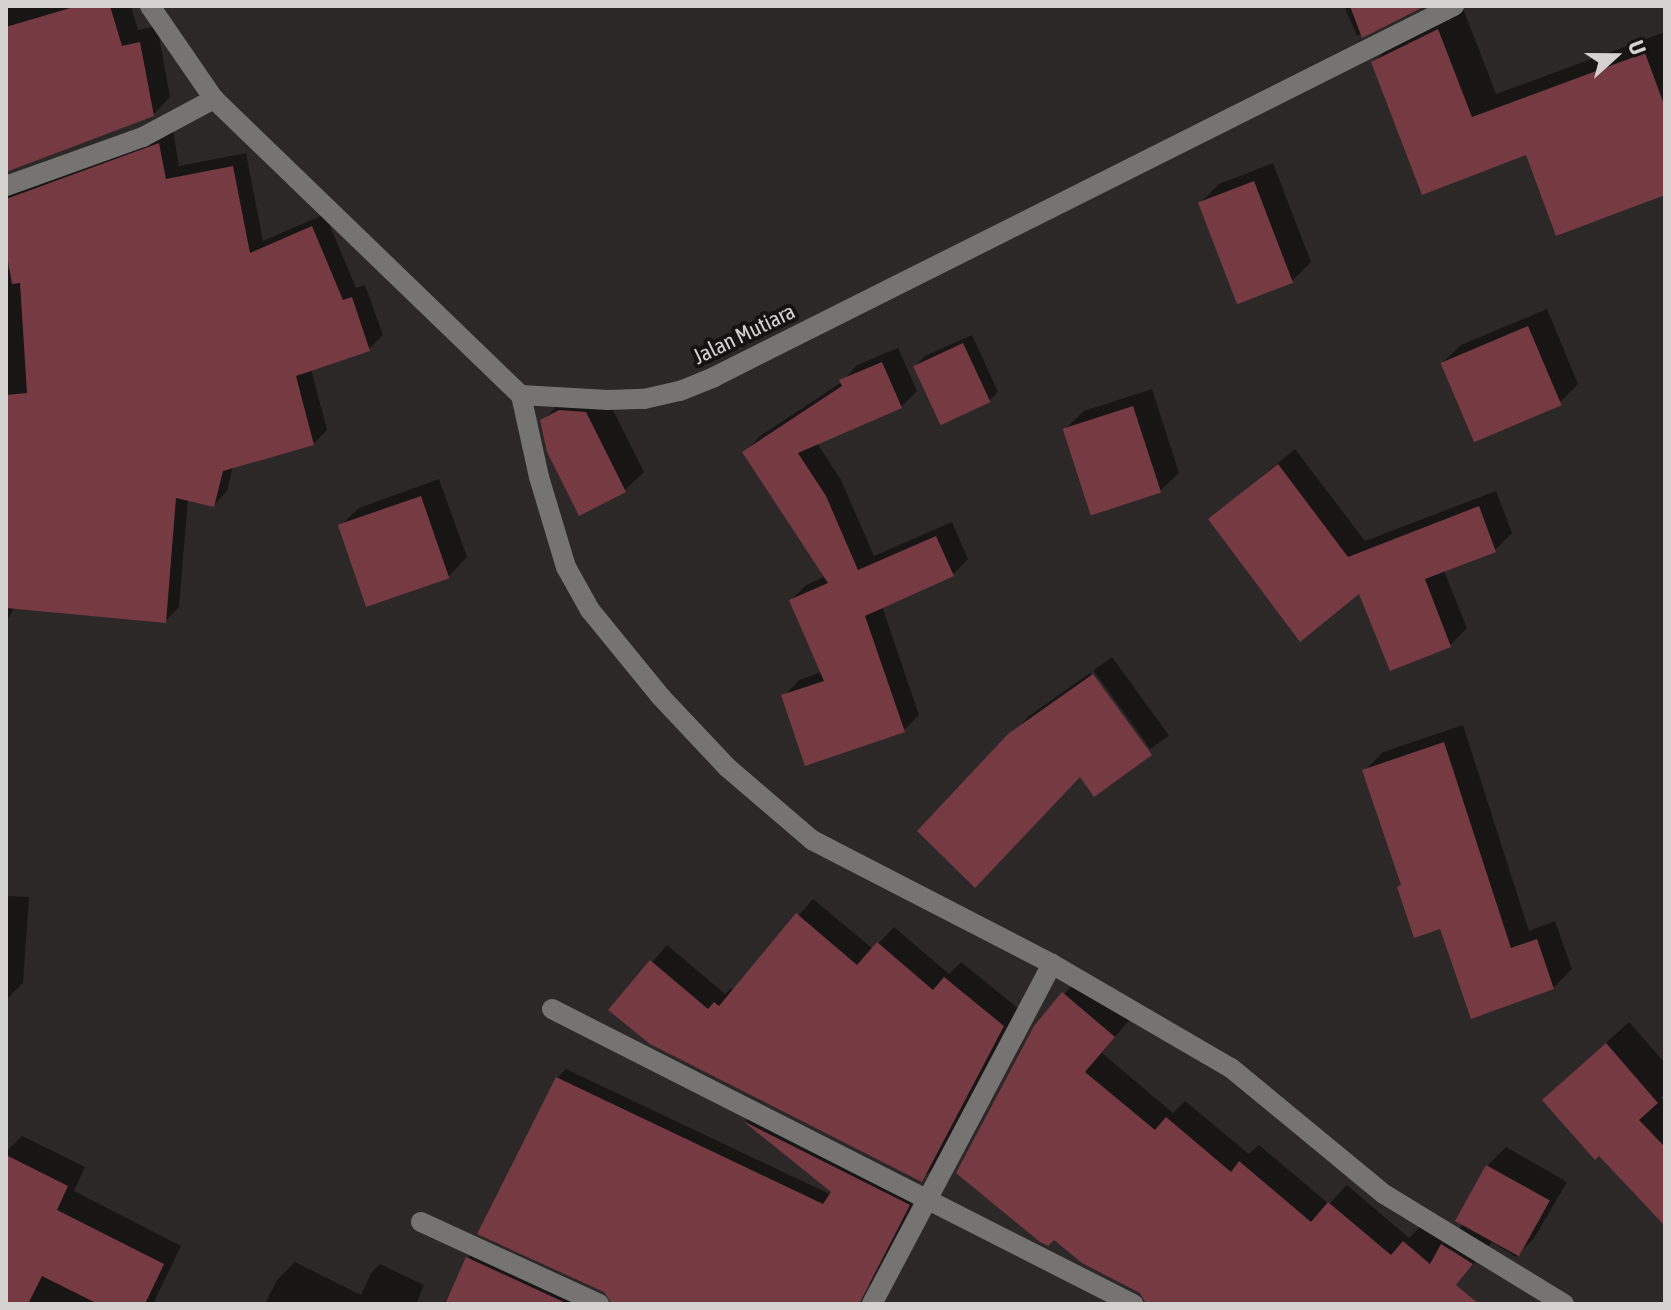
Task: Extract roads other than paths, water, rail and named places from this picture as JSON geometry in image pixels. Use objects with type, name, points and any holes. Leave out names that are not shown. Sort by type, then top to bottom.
[{"type":"street","points":[[150,6],[214,99],[521,395],[539,477],[566,567],[590,610],[671,707],[728,768],[812,840],[1052,964],[1231,1068],[1384,1194],[1564,1304]]},
{"type":"street","name":"Jalan Mutiara","points":[[521,395],[644,399],[680,391],[714,377],[1454,6]]},
{"type":"street","points":[[6,186],[143,137],[214,99]]},
{"type":"street","points":[[872,1304],[1052,964]]},
{"type":"street","points":[[552,1009],[1133,1304]]},
{"type":"street","points":[[421,1222],[599,1304]]}]
